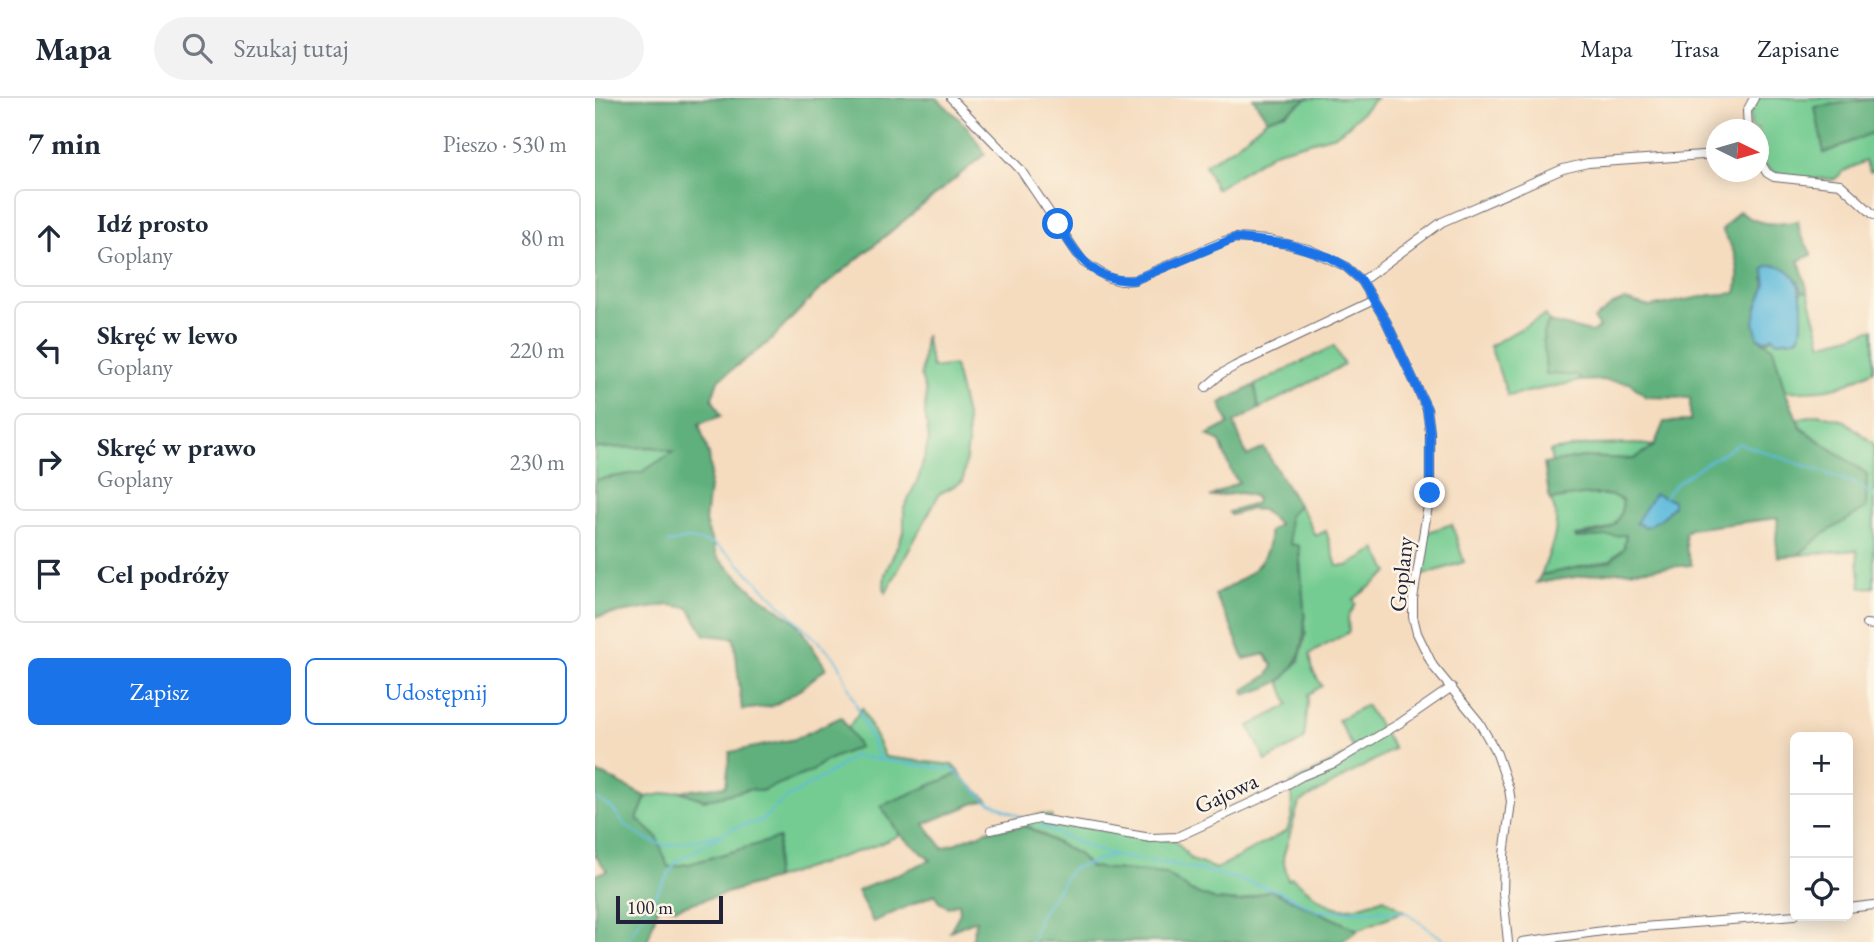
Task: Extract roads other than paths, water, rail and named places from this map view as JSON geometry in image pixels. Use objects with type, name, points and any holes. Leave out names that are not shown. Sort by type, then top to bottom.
[{"type":"street","name":"Goplany","points":[[951,98],[1000,146],[1037,191],[1074,251],[1091,269],[1109,278],[1134,280],[1224,241],[1247,237],[1308,249],[1345,266],[1362,281],[1402,351],[1429,419],[1430,493],[1415,582],[1413,617],[1433,666],[1452,687],[1485,733],[1504,770],[1511,802],[1504,855],[1503,893],[1508,942]]},
{"type":"street","points":[[1747,119],[1747,111],[1754,98]]},
{"type":"street","points":[[1362,281],[1442,222],[1563,169],[1588,163],[1706,155]]},
{"type":"street","points":[[1769,174],[1773,177],[1840,184],[1874,215]]},
{"type":"street","points":[[1206,387],[1235,366],[1374,300]]},
{"type":"street","name":"Gajowa","points":[[991,830],[1039,819],[1151,838],[1177,837],[1334,763],[1400,723],[1452,687]]},
{"type":"street","points":[[1853,907],[1874,905]]},
{"type":"street","points":[[1522,942],[1632,928],[1790,915]]},
{"type":"water","points":[[1775,265],[1789,271],[1800,290],[1802,324],[1796,339],[1775,341],[1773,336],[1766,340],[1758,338],[1754,322],[1766,285],[1764,269]]},
{"type":"water","points":[[1654,494],[1673,500],[1673,506],[1662,518],[1646,527],[1636,523]]},
{"type":"waterway","points":[[1665,497],[1689,474],[1739,443],[1854,483],[1874,496]]},
{"type":"waterway","points":[[668,543],[689,539],[714,544],[733,558],[834,657],[879,759]]},
{"type":"waterway","points":[[626,942],[676,862],[733,828],[762,820],[782,801],[853,756],[954,770],[987,801],[1025,819]]},
{"type":"waterway","points":[[595,798],[611,807],[625,825],[644,838],[666,846],[719,835]]},
{"type":"waterway","points":[[1040,826],[1094,849],[1125,858],[1173,864],[1278,891],[1318,911],[1407,913],[1447,942]]},
{"type":"waterway","points":[[1032,942],[1039,917],[1071,869],[1114,855]]}]
